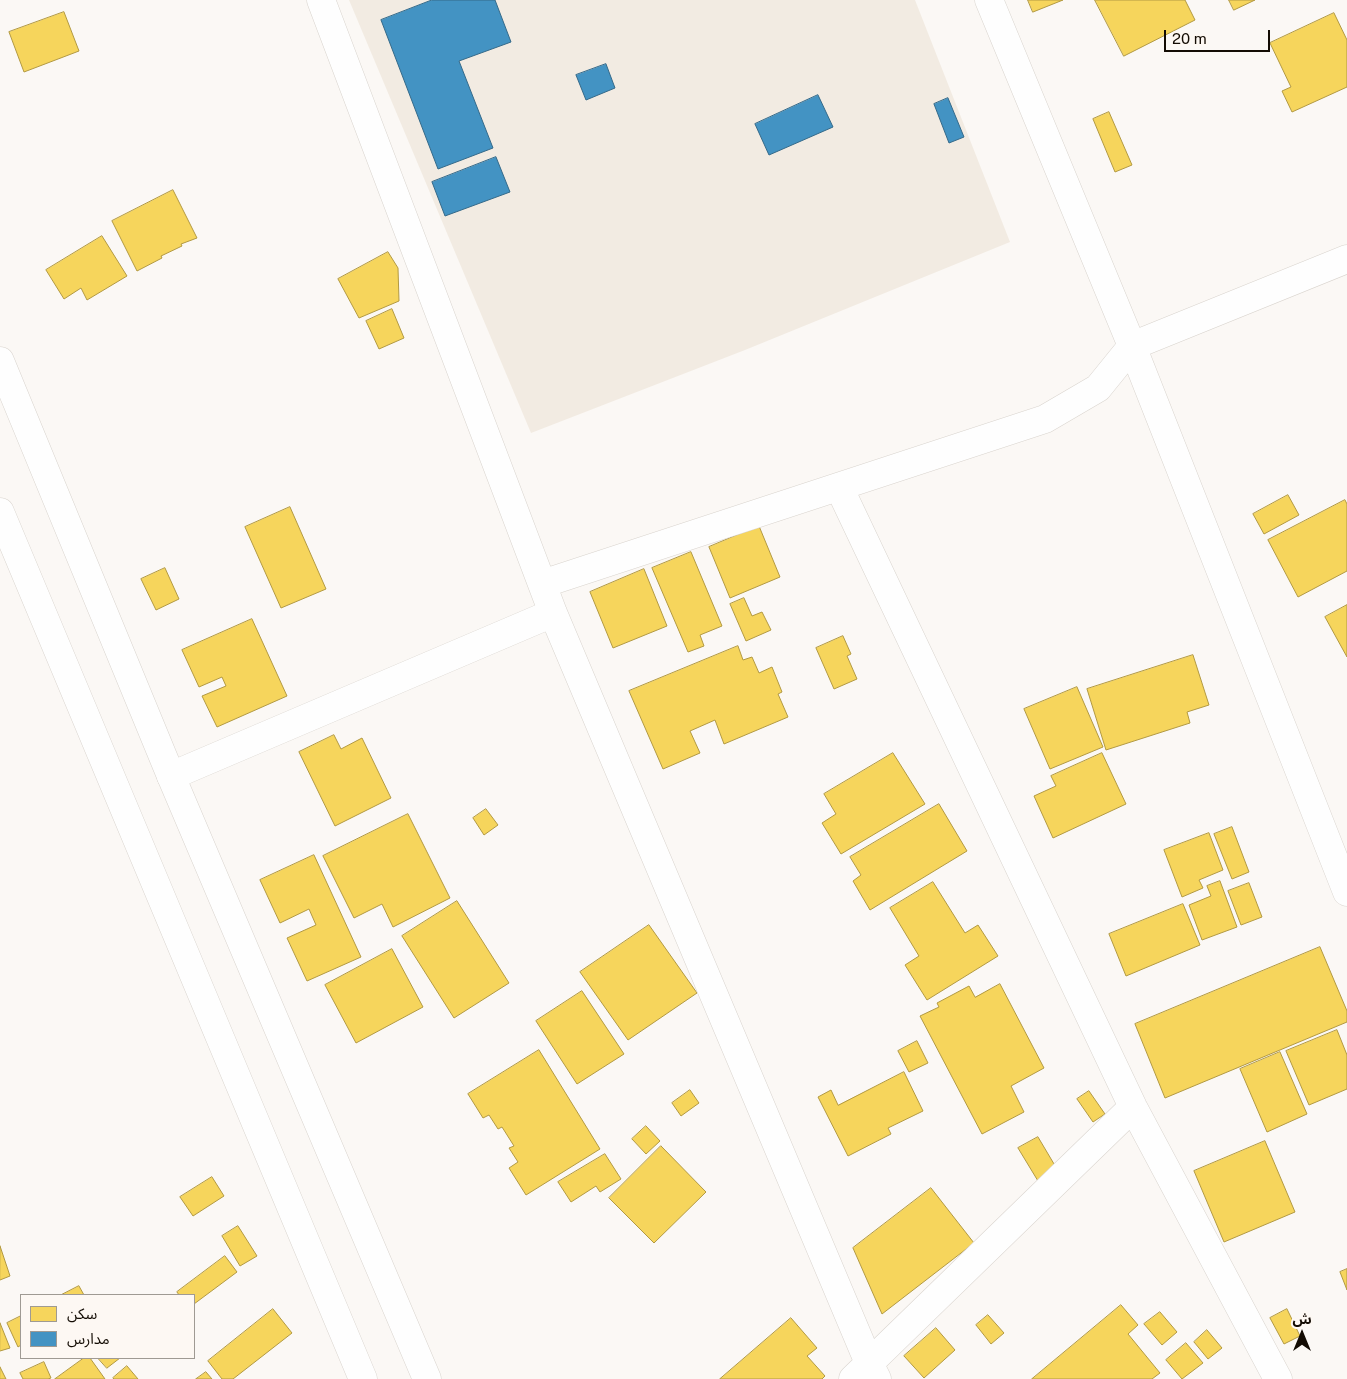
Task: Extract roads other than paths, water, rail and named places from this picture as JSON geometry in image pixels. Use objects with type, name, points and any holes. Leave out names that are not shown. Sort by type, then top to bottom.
[{"type":"street","points":[[321,0],[553,613],[866,1374],[1132,1107]]},
{"type":"street","points":[[989,0],[1132,346],[1347,892]]},
{"type":"street","points":[[542,584],[1045,419],[1098,388],[1132,346],[1347,259]]},
{"type":"street","points":[[0,361],[171,776],[427,1379]]},
{"type":"street","points":[[839,488],[1132,1107],[1278,1379]]},
{"type":"street","points":[[0,512],[363,1379]]},
{"type":"street","points":[[171,776],[553,613]]}]
